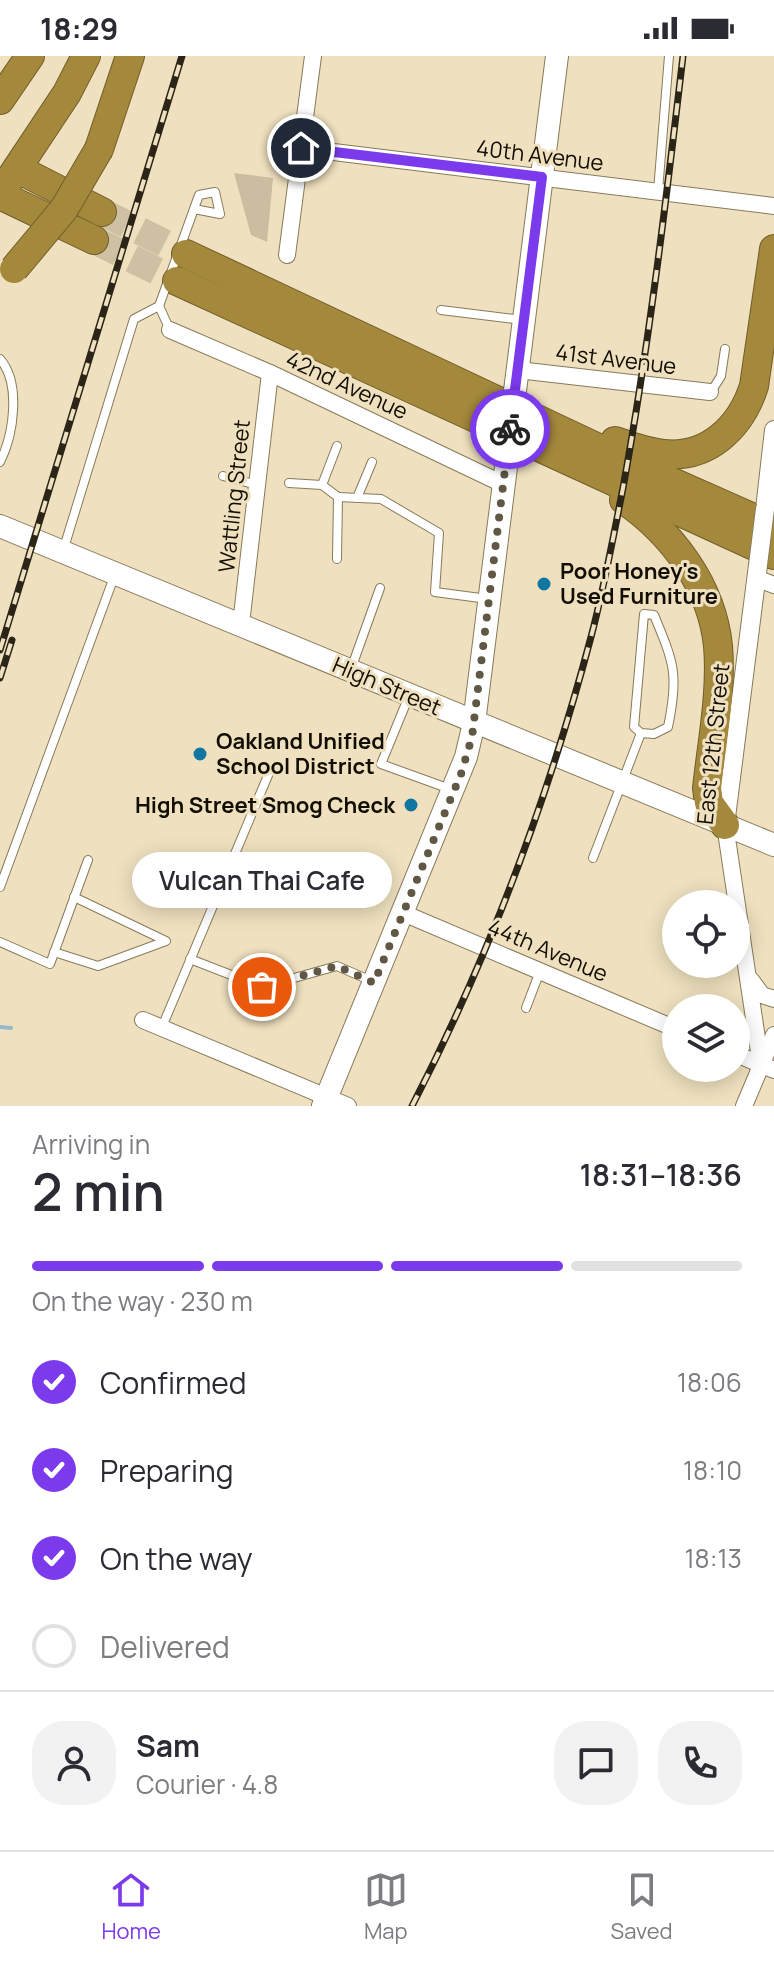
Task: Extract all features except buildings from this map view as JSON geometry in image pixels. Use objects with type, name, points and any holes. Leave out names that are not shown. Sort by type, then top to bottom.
[{"type":"highway","points":[[0,100],[30,56]]},
{"type":"highway","points":[[86,56],[67,93],[0,195],[94,240]]},
{"type":"highway","points":[[7,275],[64,209],[99,149],[130,56]]},
{"type":"highway","points":[[18,169],[102,212]]},
{"type":"highway","points":[[465,399],[646,451],[677,454],[706,447],[731,429],[749,403],[757,369],[774,249]]},
{"type":"highway","points":[[186,254],[465,399],[763,566]]},
{"type":"highway","points":[[177,281],[645,470],[770,508]]},
{"type":"highway","points":[[465,399],[626,501],[662,532],[691,571],[709,605],[718,648],[717,693],[707,788],[709,803],[725,825]]},
{"type":"main road","points":[[325,1101],[454,790],[474,723],[557,56]]},
{"type":"main road","name":"High Street","points":[[0,526],[774,845]]},
{"type":"street","points":[[287,255],[313,56]]},
{"type":"street","name":"40th Avenue","points":[[301,148],[774,206]]},
{"type":"street","name":"42nd Avenue","points":[[170,330],[270,373],[503,484]]},
{"type":"street","name":"Wattling Street","points":[[241,624],[270,373]]},
{"type":"street","name":"41st Avenue","points":[[516,380],[710,392]]},
{"type":"street","name":"East 12th Street","points":[[735,890],[725,825],[763,566],[774,430]]},
{"type":"street","points":[[763,566],[774,585]]},
{"type":"street","name":"44th Avenue","points":[[403,913],[662,1023]]},
{"type":"street","name":"East 12th Street","points":[[748,978],[768,1067]]},
{"type":"street","points":[[749,978],[762,995],[774,999]]},
{"type":"street","points":[[143,1020],[325,1101],[348,1106]]},
{"type":"street","points":[[744,1106],[768,1067],[774,1035]]},
{"type":"lane","points":[[658,192],[669,56]]},
{"type":"lane","points":[[63,551],[134,319],[159,306],[194,209]]},
{"type":"lane","points":[[159,306],[170,330]]},
{"type":"lane","points":[[441,310],[524,320]]},
{"type":"lane","points":[[710,392],[721,376],[725,349]]},
{"type":"lane","points":[[0,359],[12,378],[15,397],[5,452],[0,462]]},
{"type":"lane","points":[[322,485],[337,446]]},
{"type":"lane","points":[[357,498],[372,462]]},
{"type":"lane","points":[[223,476],[257,485]]},
{"type":"lane","points":[[289,483],[322,485],[338,497],[381,499],[439,533],[435,592],[489,599]]},
{"type":"lane","points":[[337,559],[338,497]]},
{"type":"lane","points":[[0,887],[116,573]]},
{"type":"lane","points":[[350,670],[380,588]]},
{"type":"lane","points":[[644,614],[654,615],[673,661],[675,696],[668,727],[654,734],[641,733],[634,727],[644,614]]},
{"type":"lane","points":[[409,695],[381,764],[454,790]]},
{"type":"lane","points":[[593,858],[641,733]]},
{"type":"lane","points":[[161,1028],[269,773]]},
{"type":"lane","points":[[0,942],[50,964],[88,860]]},
{"type":"lane","points":[[54,952],[98,966],[166,941],[74,897]]},
{"type":"lane","points":[[190,959],[262,987],[337,966],[374,983]]},
{"type":"lane","points":[[526,1008],[540,971]]},
{"type":"shaded area","points":[[234,173],[273,178],[267,242],[251,235]]},
{"type":"waterway","points":[[0,1027],[11,1028]]},
{"type":"tunnel","points":[[102,212],[186,254]]},
{"type":"tunnel","points":[[94,240],[177,281]]},
{"type":"railway","points":[[0,650],[182,56]]},
{"type":"railway","points":[[412,1106],[466,993],[514,876],[556,758],[591,637],[623,488],[641,381],[683,56]]},
{"type":"railway","points":[[0,678],[12,640]]},
{"type":"way so far","points":[[262,987],[337,966],[374,983],[461,774],[472,737],[510,429]]},
{"type":"place","name":"Poor Honey's Used Furniture","points":[[544,584]]},
{"type":"place","name":"Oakland Unified School District","points":[[200,754]]},
{"type":"place","name":"High Street Smog Check","points":[[411,805]]},
{"type":"place","name":"Vulcan Thai Cafe","points":[[262,987]]},
{"type":"route","points":[[301,148],[542,177],[510,429]]}]
